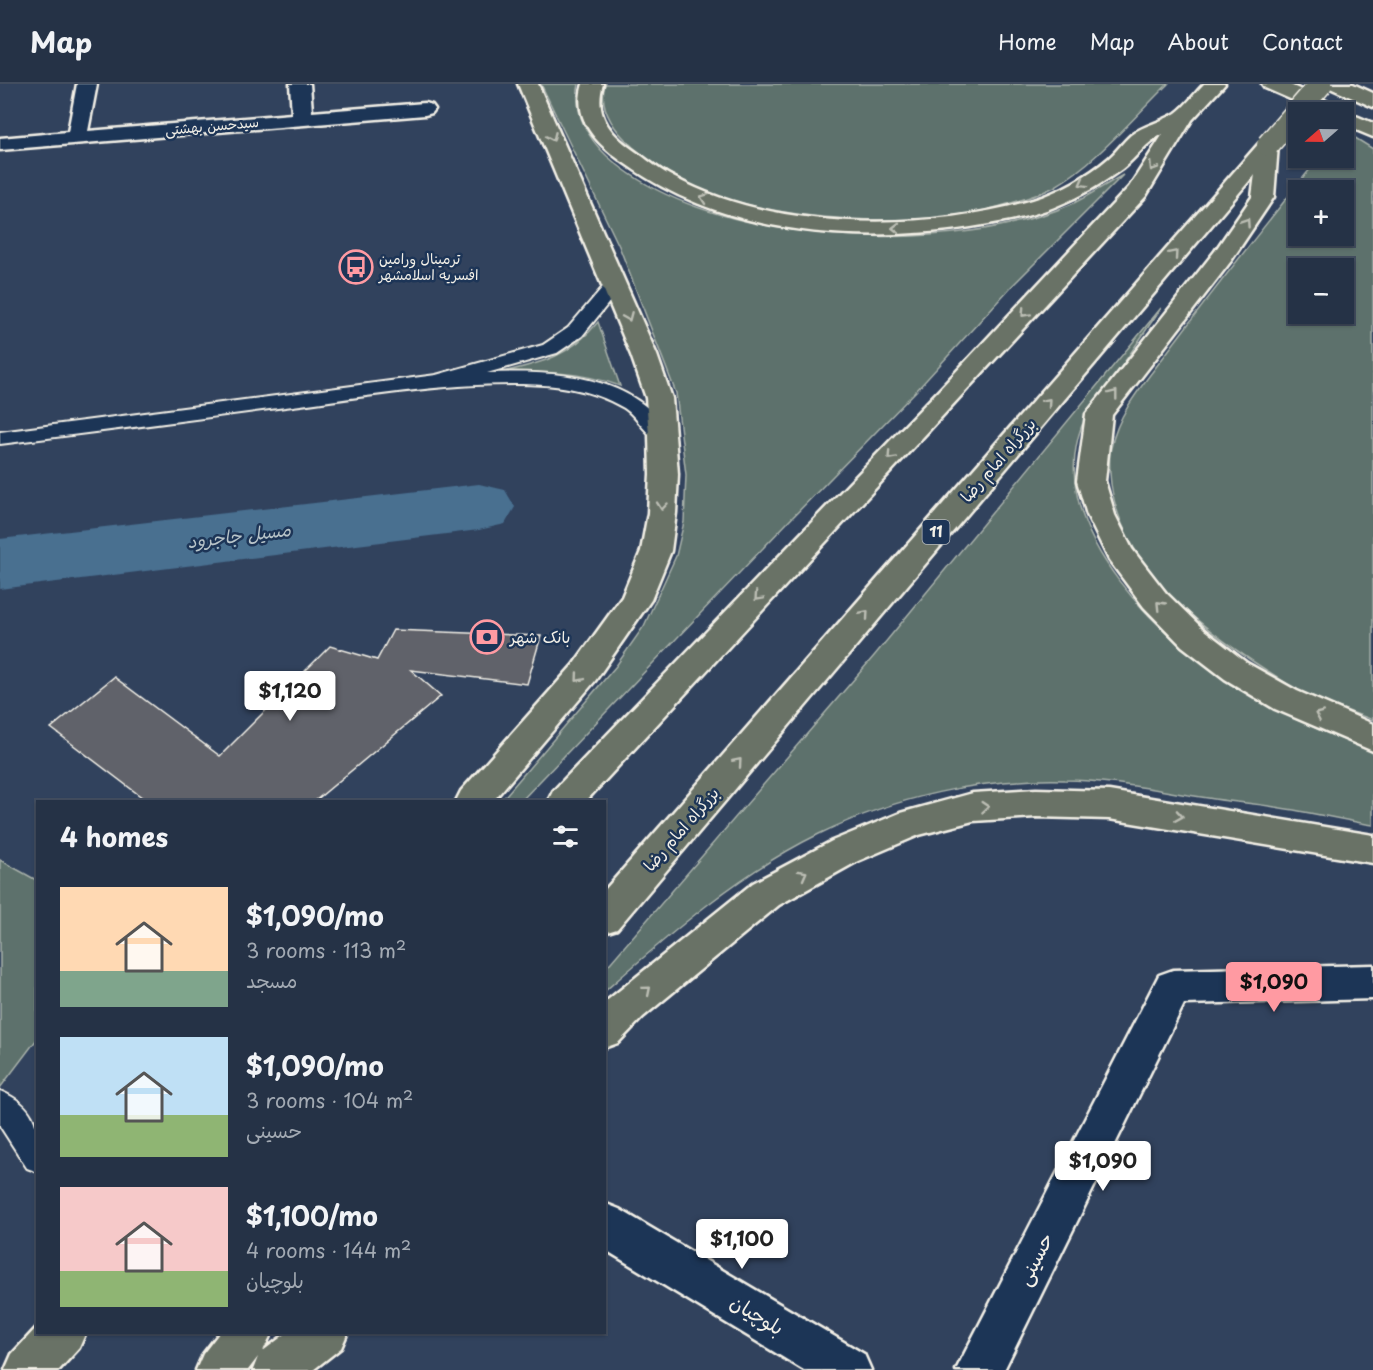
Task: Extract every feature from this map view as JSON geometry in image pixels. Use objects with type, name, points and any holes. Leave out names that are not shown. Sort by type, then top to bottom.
[{"type":"highway","points":[[474,800],[584,673],[636,600],[656,551],[664,474],[658,398],[644,355],[528,84]]},
{"type":"highway","points":[[593,84],[589,106],[598,128],[633,162],[658,177],[685,191],[726,206],[772,217],[859,228],[912,228],[957,224],[1002,216],[1045,204],[1115,164],[1140,139],[1184,117]]},
{"type":"highway","points":[[566,800],[948,396],[1138,191],[1184,117],[1215,84]]},
{"type":"highway","points":[[1272,84],[1312,102]]},
{"type":"highway","name":"بزرگراه امام رضا","points":[[606,916],[1321,84]]},
{"type":"highway","points":[[1337,84],[1373,101]]},
{"type":"highway","points":[[1354,122],[1373,131]]},
{"type":"highway","points":[[1268,146],[1263,197],[1223,256],[1099,414],[1091,481],[1101,515],[1119,553],[1155,600],[1193,638],[1236,671],[1286,700],[1373,738]]},
{"type":"highway","points":[[606,1028],[629,1005],[766,894],[845,851],[912,823],[973,807],[1036,802],[1109,805],[1373,849]]},
{"type":"highway","points":[[12,1370],[39,1334]]},
{"type":"highway","points":[[28,1370],[61,1334]]},
{"type":"highway","points":[[219,1370],[247,1334]]},
{"type":"highway","points":[[276,1370],[322,1334]]},
{"type":"street","points":[[77,137],[87,84]]},
{"type":"street","points":[[300,84],[303,119]]},
{"type":"street","name":"سیدحسن بهشتی","points":[[0,144],[425,109]]},
{"type":"street","name":"حسینی","points":[[979,1370],[1173,987],[1373,982]]},
{"type":"street","name":"بلوچیان","points":[[606,1225],[848,1370]]},
{"type":"lane","points":[[438,381],[550,349],[575,332],[614,285]]},
{"type":"lane","points":[[0,438],[438,381],[541,380],[572,382],[620,397],[635,406],[662,435]]},
{"type":"lane","points":[[0,1106],[15,1119],[36,1154]]},
{"type":"green space","points":[[541,84],[579,84],[580,114],[593,141],[607,156],[643,182],[685,202],[731,218],[780,228],[830,234],[880,236],[927,235],[997,227],[1060,209],[1123,175],[1010,288],[917,390],[522,800],[502,800],[616,666],[644,626],[676,556],[684,522],[686,475],[676,393],[619,246]]},
{"type":"green space","points":[[605,84],[1168,84],[1085,166],[1049,190],[1022,200],[944,217],[868,220],[791,213],[756,206],[712,194],[676,177],[633,147],[614,127],[604,102]]},
{"type":"green space","points":[[1354,137],[1373,149],[1373,720],[1297,690],[1215,635],[1191,614],[1148,568],[1131,542],[1118,514],[1111,484],[1110,452],[1127,407],[1189,323],[1288,197],[1288,246],[1354,246],[1354,180],[1301,180],[1311,168],[1354,168]]},
{"type":"green space","points":[[1161,308],[1082,425],[1074,465],[1080,505],[1095,544],[1119,581],[1149,616],[1182,647],[1216,673],[1279,711],[1373,752],[1373,825],[1300,811],[1100,782],[1032,780],[970,786],[939,792],[848,821],[819,834],[761,867],[707,905],[606,990],[606,968],[874,656]]},
{"type":"green space","points":[[598,322],[620,386],[590,377],[560,373],[499,373],[554,357],[577,343]]},
{"type":"green space","points":[[0,860],[36,880],[36,1040],[0,1088]]},
{"type":"building","points":[[393,630],[541,636],[527,684],[411,670],[441,696],[316,800],[146,800],[51,728],[114,677],[220,756],[330,646],[377,660]]},
{"type":"waterway","name":"مسیل جاجرود","points":[[0,564],[479,507]]},
{"type":"place","name":"ترمینال ورامین افسریه اسلامشهر","points":[[356,267]]},
{"type":"place","name":"بانک شهر","points":[[487,637]]}]
